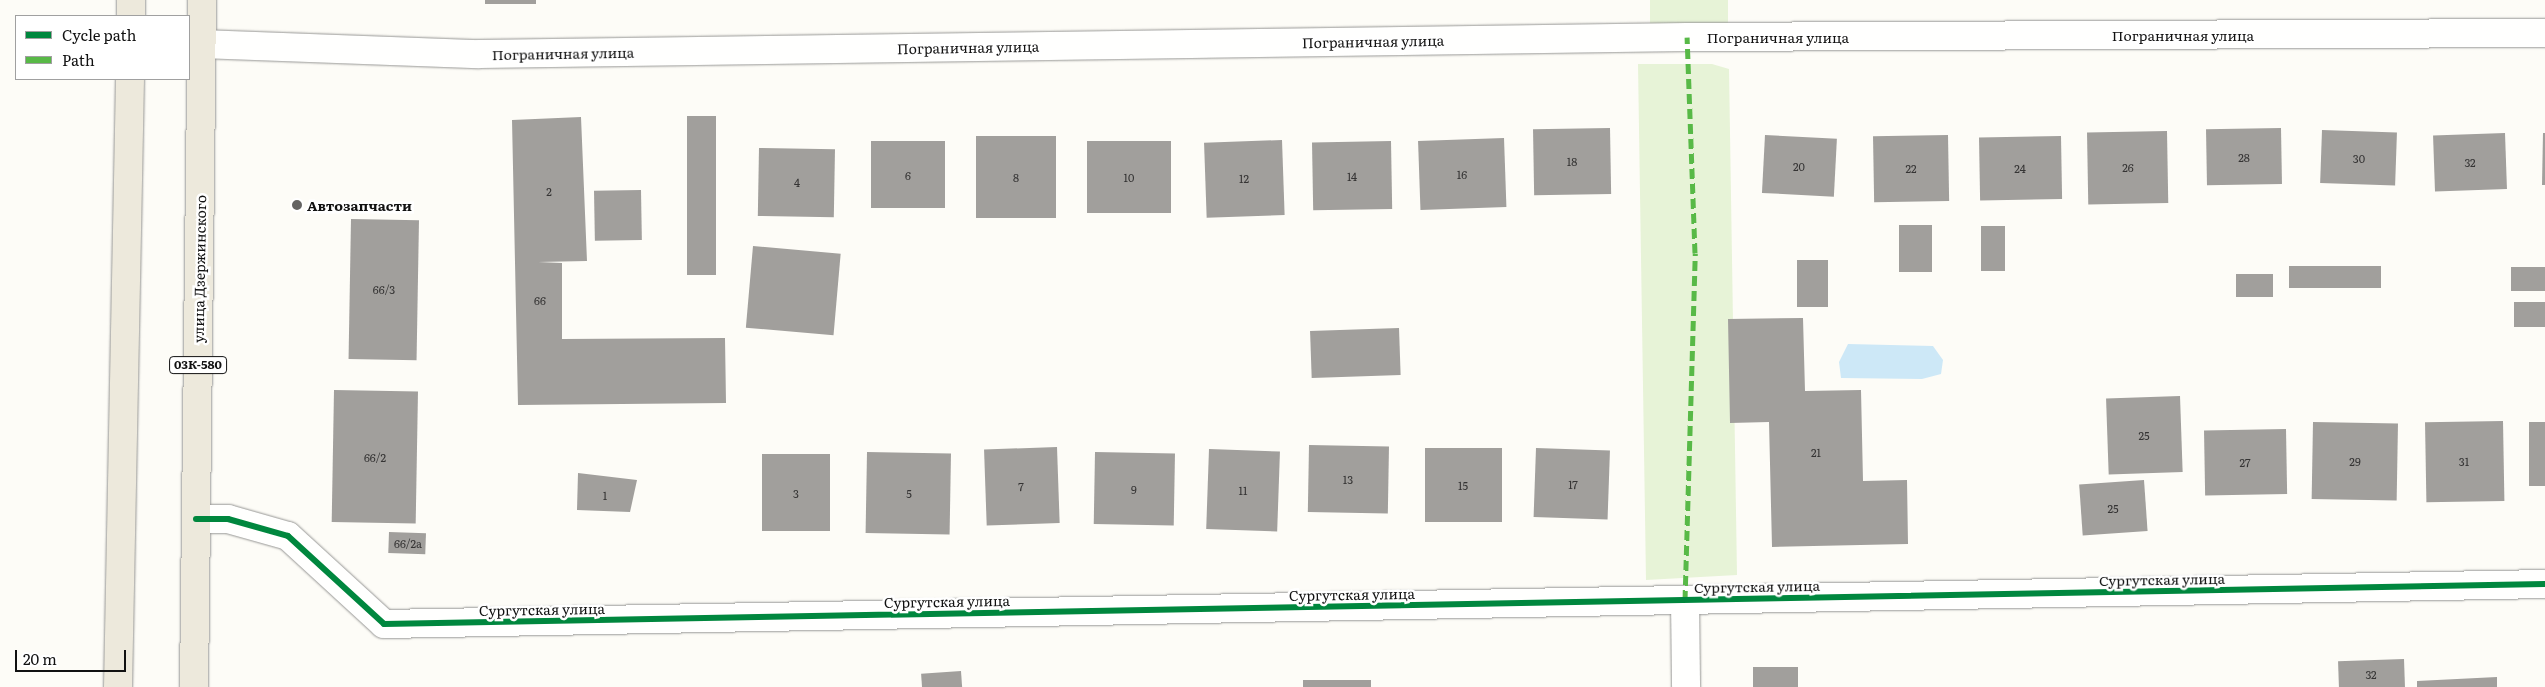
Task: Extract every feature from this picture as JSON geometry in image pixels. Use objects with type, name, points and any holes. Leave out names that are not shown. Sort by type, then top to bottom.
[{"type":"main road","points":[[131,0],[131,15]]},
{"type":"main road","name":"улица Дзержинского","points":[[194,687],[202,0]]},
{"type":"main road","points":[[118,687],[130,80]]},
{"type":"street","name":"Пограничная улица","points":[[201,44],[479,54],[1697,37],[2545,33]]},
{"type":"street","name":"Сургутская улица","points":[[196,519],[228,520],[288,536],[384,624],[2545,584]]},
{"type":"street","points":[[1684,600],[1686,687]]},
{"type":"green space","points":[[1650,0],[1728,0],[1728,26],[1650,26]]},
{"type":"green space","points":[[1638,64],[1712,64],[1729,69],[1737,575],[1646,580]]},
{"type":"water","points":[[1848,344],[1933,346],[1943,360],[1941,374],[1922,379],[1841,378],[1839,362]]},
{"type":"building","points":[[485,0],[536,0],[536,4],[485,4]]},
{"type":"building","points":[[687,116],[716,116],[716,275],[687,275]]},
{"type":"building","points":[[581,117],[587,261],[538,262],[562,263],[562,339],[725,338],[726,403],[518,405],[512,120]]},
{"type":"building","points":[[1610,128],[1611,194],[1534,195],[1533,129]]},
{"type":"building","points":[[2281,128],[2282,184],[2207,185],[2206,129]]},
{"type":"building","points":[[2322,130],[2397,133],[2395,186],[2320,183]]},
{"type":"building","points":[[2167,131],[2168,203],[2088,204],[2087,132]]},
{"type":"building","points":[[2505,133],[2507,189],[2435,191],[2433,136]]},
{"type":"building","points":[[2543,133],[2545,133],[2545,185],[2542,185]]},
{"type":"building","points":[[1765,135],[1837,139],[1834,197],[1762,193]]},
{"type":"building","points":[[1948,135],[1949,201],[1874,202],[1873,136]]},
{"type":"building","points":[[976,136],[1056,136],[1056,218],[976,218]]},
{"type":"building","points":[[2061,136],[2062,199],[1980,200],[1979,137]]},
{"type":"building","points":[[1504,138],[1506,207],[1420,210],[1418,141]]},
{"type":"building","points":[[1282,140],[1285,215],[1207,218],[1204,143]]},
{"type":"building","points":[[871,141],[945,141],[945,208],[871,208]]},
{"type":"building","points":[[1087,141],[1171,141],[1171,213],[1087,213]]},
{"type":"building","points":[[1391,141],[1392,209],[1313,210],[1312,142]]},
{"type":"building","points":[[759,148],[835,149],[834,217],[758,216]]},
{"type":"building","points":[[641,190],[642,240],[595,241],[594,191]]},
{"type":"building","points":[[351,219],[419,220],[417,360],[349,359]]},
{"type":"building","points":[[1899,225],[1932,225],[1932,272],[1899,272]]},
{"type":"building","points":[[1981,226],[2005,226],[2005,271],[1981,271]]},
{"type":"building","points":[[753,246],[841,254],[834,335],[746,328]]},
{"type":"building","points":[[1797,260],[1828,260],[1828,307],[1797,307]]},
{"type":"building","points":[[2289,266],[2381,266],[2381,288],[2289,288]]},
{"type":"building","points":[[2511,267],[2545,267],[2545,291],[2511,291]]},
{"type":"building","points":[[2236,274],[2273,274],[2273,297],[2236,297]]},
{"type":"building","points":[[2514,302],[2545,302],[2545,327],[2514,327]]},
{"type":"building","points":[[1803,318],[1805,391],[1861,390],[1863,481],[1907,480],[1908,544],[1772,547],[1769,422],[1730,423],[1728,319]]},
{"type":"building","points":[[1399,328],[1401,375],[1312,378],[1310,331]]},
{"type":"building","points":[[334,390],[418,391],[416,523],[332,522]]},
{"type":"building","points":[[2180,396],[2183,472],[2109,475],[2106,399]]},
{"type":"building","points":[[2503,421],[2504,501],[2426,502],[2425,422]]},
{"type":"building","points":[[2313,422],[2398,423],[2397,500],[2312,499]]},
{"type":"building","points":[[2529,422],[2545,422],[2545,486],[2529,486]]},
{"type":"building","points":[[2286,429],[2287,494],[2205,495],[2204,430]]},
{"type":"building","points":[[1309,445],[1389,446],[1388,513],[1308,512]]},
{"type":"building","points":[[1057,447],[1060,523],[987,526],[984,450]]},
{"type":"building","points":[[1425,448],[1502,448],[1502,522],[1425,522]]},
{"type":"building","points":[[1536,448],[1610,451],[1608,520],[1534,517]]},
{"type":"building","points":[[1209,449],[1280,451],[1277,531],[1206,529]]},
{"type":"building","points":[[867,452],[951,453],[950,534],[866,533]]},
{"type":"building","points":[[1095,452],[1175,453],[1174,525],[1094,524]]},
{"type":"building","points":[[762,454],[830,454],[830,531],[762,531]]},
{"type":"building","points":[[578,473],[637,480],[630,512],[577,510]]},
{"type":"building","points":[[2144,480],[2148,531],[2083,535],[2079,485]]},
{"type":"building","points":[[389,532],[426,533],[425,554],[388,553]]},
{"type":"building","points":[[2404,659],[2405,687],[2339,687],[2338,661]]},
{"type":"building","points":[[1753,667],[1798,667],[1798,687],[1753,687]]},
{"type":"building","points":[[961,671],[962,687],[922,687],[921,674]]},
{"type":"building","points":[[2497,677],[2497,687],[2417,687],[2417,681]]},
{"type":"building","points":[[1303,680],[1371,680],[1371,687],[1303,687]]},
{"type":"marked path","points":[[1685,600],[1695,253],[1687,37]]},
{"type":"cycle path","points":[[196,519],[228,519],[288,536],[384,624],[2545,584]]},
{"type":"place","name":"Автозапчасти","points":[[297,205]]}]
